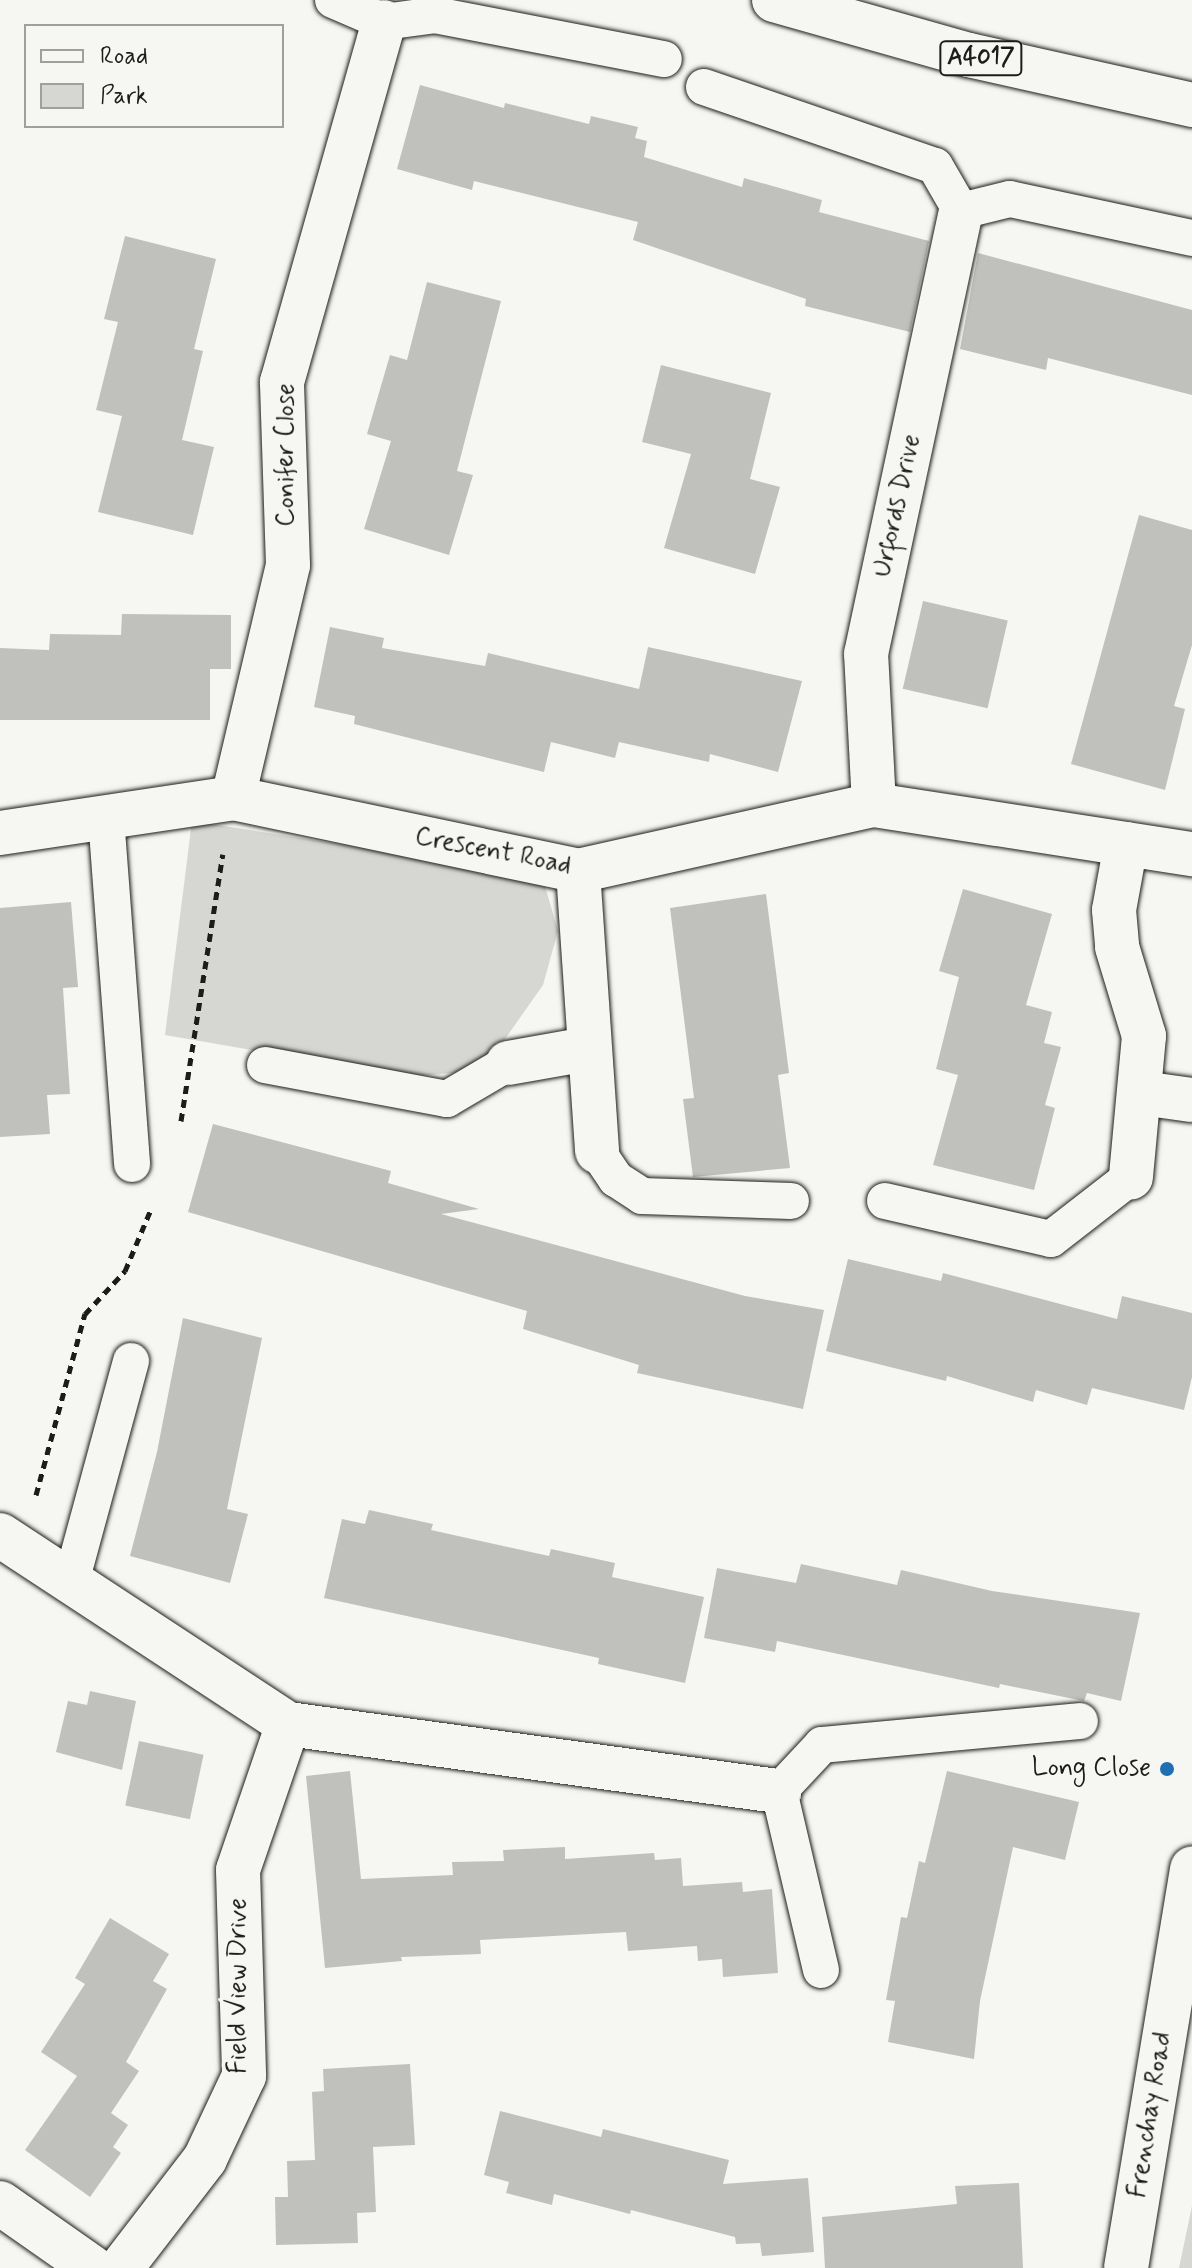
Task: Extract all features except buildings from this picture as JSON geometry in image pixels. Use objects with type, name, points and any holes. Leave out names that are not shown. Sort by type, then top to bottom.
[{"type":"street","name":"A4017","points":[[774,0],[969,55],[1192,105]]},
{"type":"street","name":"Conifer Close","points":[[233,798],[288,565],[282,382],[384,22]]},
{"type":"street","name":"Urfords Drive","points":[[874,805],[866,654],[961,211]]},
{"type":"street","name":"Crescent Road","points":[[0,833],[233,798],[578,871],[874,805],[1192,854]]},
{"type":"street","points":[[1126,844],[1114,910],[1117,947],[1144,1036],[1142,1093],[1131,1177]]},
{"type":"street","points":[[578,871],[587,1049],[597,1151]]},
{"type":"street","points":[[508,1063],[587,1049]]},
{"type":"street","points":[[1142,1093],[1192,1100]]},
{"type":"street","points":[[0,1535],[288,1724],[779,1791]]},
{"type":"street","name":"Field View Drive","points":[[121,2268],[205,2159],[244,2076],[238,1870],[288,1724]]},
{"type":"street","name":"Frenchay Road","points":[[1126,2268],[1179,2027],[1192,1868]]},
{"type":"street","points":[[0,2203],[93,2268]]},
{"type":"lane","points":[[333,0],[384,22],[435,15],[664,59]]},
{"type":"lane","points":[[704,87],[935,166],[961,211],[1010,199],[1192,238]]},
{"type":"lane","points":[[106,817],[132,1164]]},
{"type":"lane","points":[[265,1065],[447,1099],[508,1063]]},
{"type":"lane","points":[[597,1151],[616,1179],[642,1196],[791,1201]]},
{"type":"lane","points":[[885,1201],[1051,1239],[1131,1177]]},
{"type":"lane","points":[[71,1582],[131,1361]]},
{"type":"lane","points":[[821,1970],[779,1791],[822,1745],[1080,1721]]},
{"type":"green space","points":[[192,821],[511,871],[545,886],[558,931],[543,985],[498,1049],[461,1072],[408,1077],[165,1035]]},
{"type":"green space","points":[[1192,2206],[1192,2268],[1179,2268]]},
{"type":"place","name":"Long Close","points":[[1167,1769]]}]
